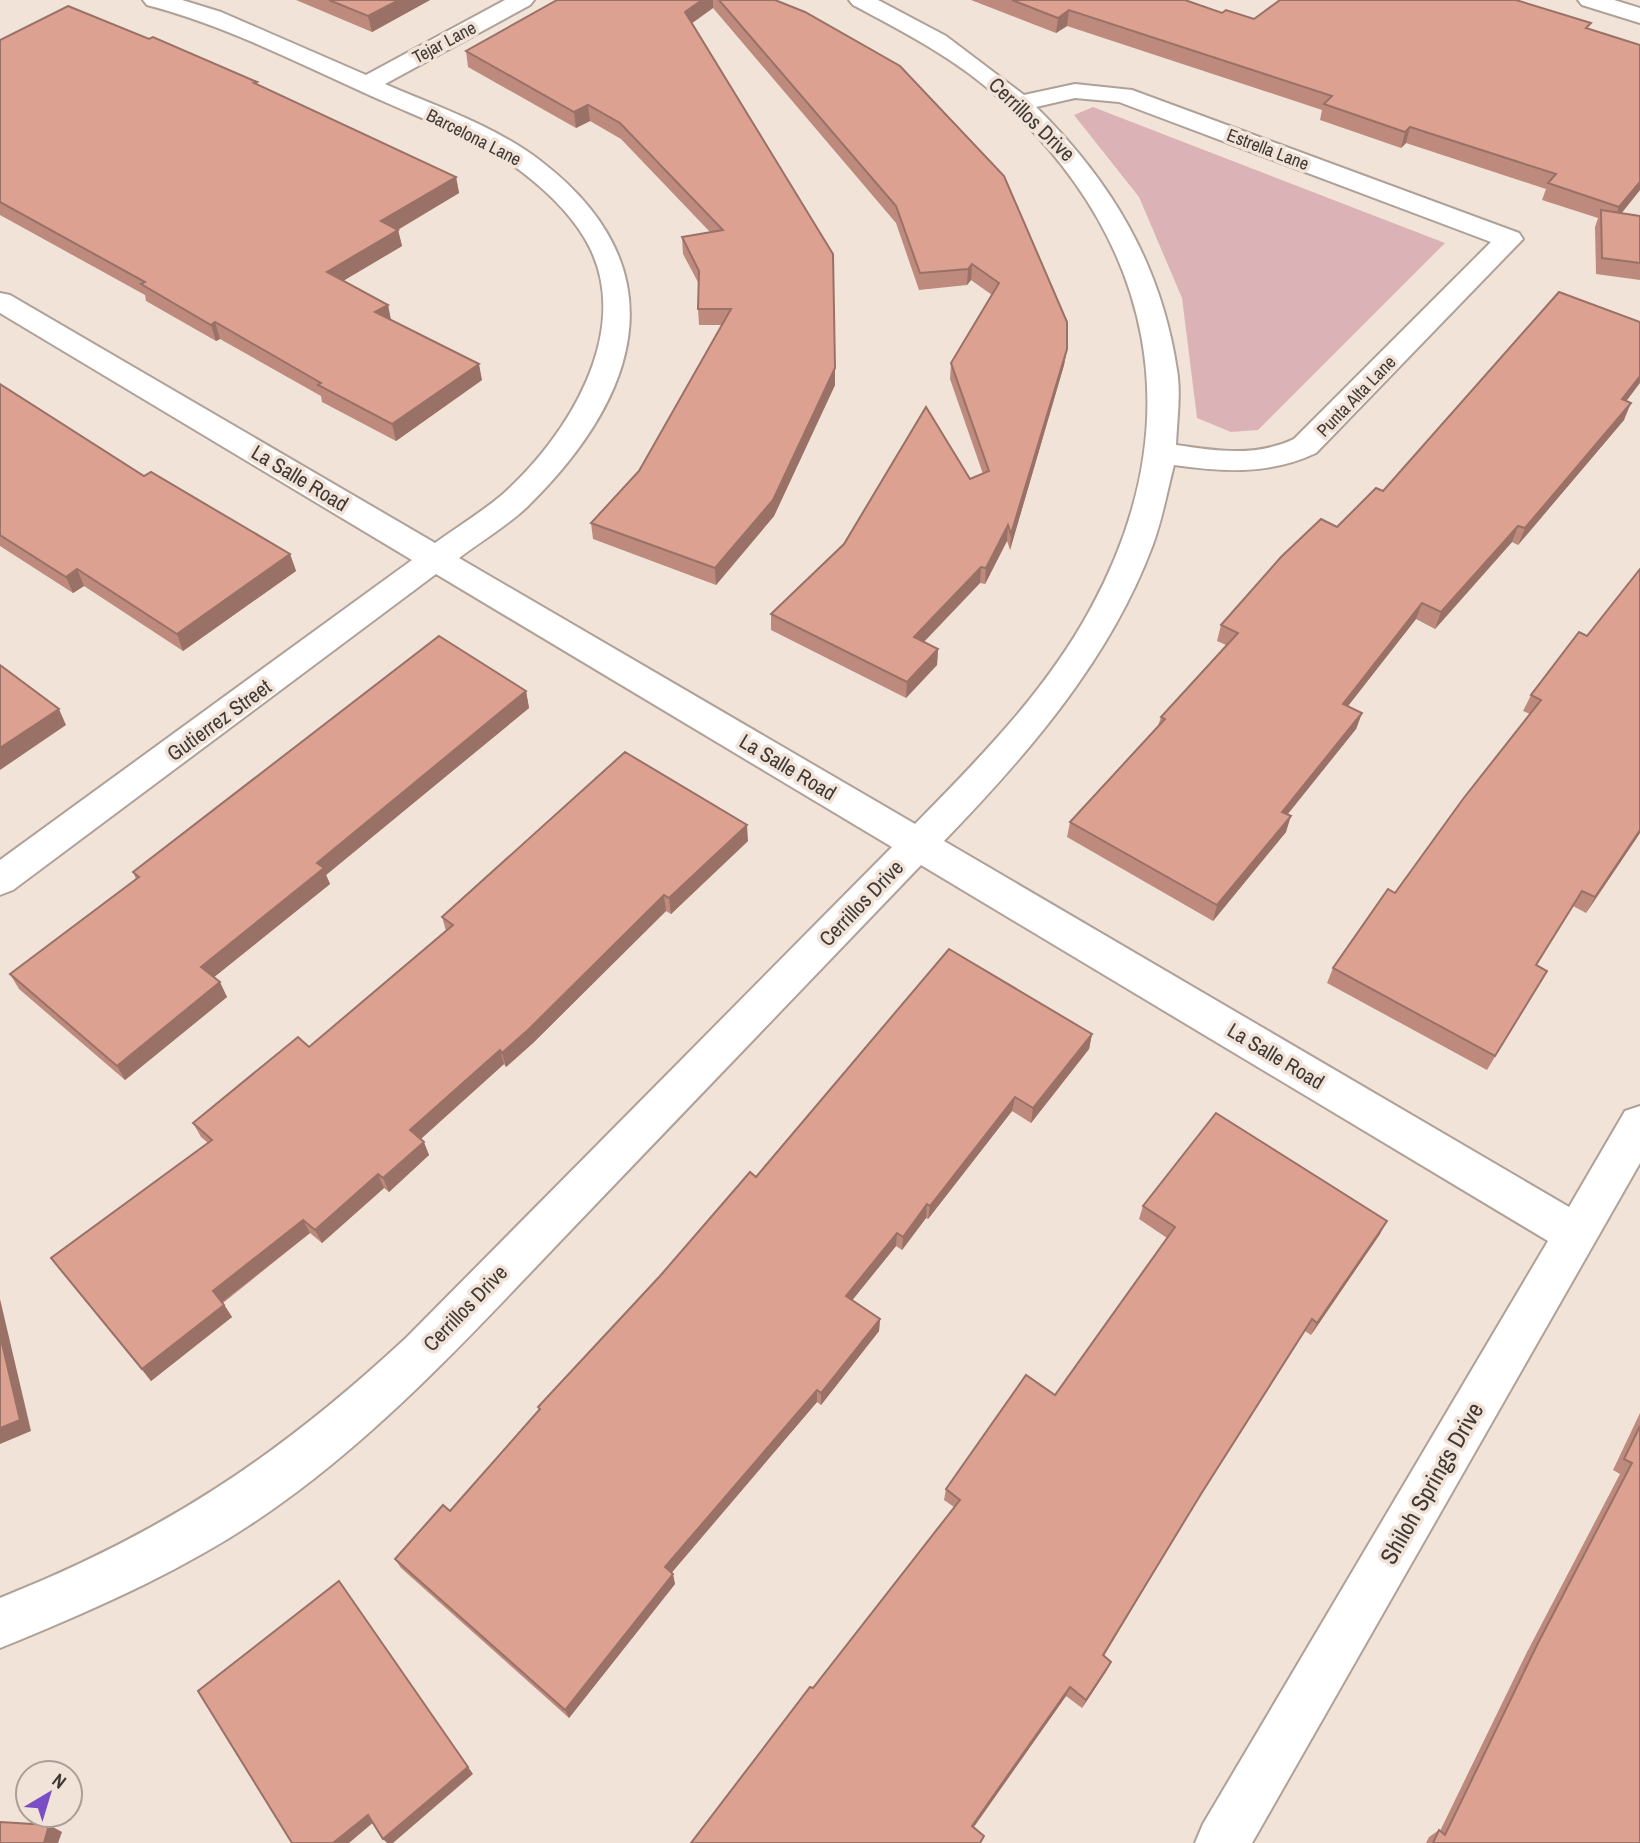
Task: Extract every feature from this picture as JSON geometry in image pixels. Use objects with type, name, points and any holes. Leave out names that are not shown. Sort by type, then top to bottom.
[{"type":"street","name":"Barcelona Lane","points":[[155,0],[222,20],[507,151],[555,185],[591,227],[612,275],[617,301],[612,356],[602,385],[568,443],[514,501],[438,559]]},
{"type":"street","name":"Tejar Lane","points":[[366,85],[522,0]]},
{"type":"street","name":"Cerrillos Drive","points":[[0,1623],[65,1598],[147,1558],[225,1512],[297,1463],[363,1409],[422,1353],[1027,730],[1064,682],[1094,634],[1138,542],[1160,453],[1162,369],[1157,330],[1134,256],[1097,189],[1075,158],[1021,103],[964,58],[861,0]]},
{"type":"street","points":[[1590,0],[1640,16]]},
{"type":"street","name":"Estrella Lane","points":[[1021,103],[1075,91],[1123,95],[1509,239]]},
{"type":"street","name":"Punta Alta Lane","points":[[1160,453],[1257,462],[1284,457],[1305,446],[1509,239]]},
{"type":"street","name":"La Salle Road","points":[[0,301],[1576,1234]]},
{"type":"street","name":"Gutierrez Street","points":[[0,880],[438,559]]},
{"type":"street","name":"Shiloh Springs Drive","points":[[1222,1843],[1640,1124]]},
{"type":"shaded area","points":[[1093,107],[1445,243],[1258,430],[1231,432],[1197,418],[1182,298],[1139,197],[1074,115]]},
{"type":"building","points":[[329,0],[399,0],[368,16]]},
{"type":"building","points":[[557,0],[702,0],[685,12],[833,254],[835,368],[773,500],[715,568],[591,523],[639,471],[731,309],[698,309],[699,271],[682,237],[723,230],[620,123],[588,105],[574,112],[466,51]]},
{"type":"building","points":[[719,0],[775,0],[805,12],[900,66],[1004,176],[1067,322],[1067,349],[1011,534],[1008,525],[986,568],[981,567],[914,637],[938,649],[907,682],[771,614],[844,544],[926,407],[970,479],[989,471],[951,363],[999,283],[972,264],[968,269],[920,273],[896,206]]},
{"type":"building","points":[[1012,0],[1185,0],[1222,13],[1226,10],[1254,19],[1280,0],[1516,0],[1591,23],[1586,28],[1640,45],[1640,182],[1619,207],[1548,183],[1556,174],[1410,127],[1405,132],[1324,104],[1332,96],[1069,10],[1058,18]]},
{"type":"building","points":[[68,6],[149,39],[153,37],[257,82],[254,83],[456,177],[381,221],[398,230],[327,272],[388,305],[375,312],[479,364],[392,424],[318,385],[321,383],[215,322],[211,325],[141,284],[145,282],[0,202],[0,40]]},
{"type":"building","points":[[1601,210],[1640,216],[1640,263],[1602,258]]},
{"type":"building","points":[[1559,292],[1640,322],[1640,376],[1622,399],[1631,403],[1525,528],[1518,526],[1441,612],[1422,603],[1343,704],[1362,713],[1282,812],[1291,816],[1217,905],[1070,822],[1165,719],[1161,717],[1238,633],[1221,625],[1281,557],[1321,519],[1337,527],[1376,488],[1383,491]]},
{"type":"building","points":[[0,384],[144,476],[151,472],[290,554],[177,634],[77,569],[66,577],[0,535]]},
{"type":"building","points":[[1640,569],[1640,830],[1595,897],[1582,891],[1536,965],[1547,971],[1495,1056],[1333,968],[1388,889],[1395,893],[1463,799],[1541,700],[1531,695],[1579,632],[1587,636]]},
{"type":"building","points":[[439,636],[526,691],[317,863],[324,868],[201,967],[220,982],[117,1066],[10,974],[139,877],[133,872]]},
{"type":"building","points":[[0,665],[59,709],[0,748]]},
{"type":"building","points":[[625,752],[747,825],[669,898],[664,895],[529,1029],[502,1053],[500,1050],[410,1130],[424,1142],[383,1178],[378,1174],[315,1230],[303,1220],[213,1291],[224,1305],[142,1369],[51,1258],[212,1140],[193,1123],[298,1037],[309,1047],[453,925],[442,917]]},
{"type":"building","points":[[949,949],[1092,1034],[1033,1108],[1015,1097],[930,1206],[927,1204],[903,1237],[897,1233],[846,1296],[880,1319],[821,1393],[817,1390],[665,1567],[673,1574],[565,1710],[395,1559],[443,1505],[450,1511],[540,1409],[538,1407],[660,1276],[750,1172],[756,1177]]},
{"type":"building","points":[[1216,1113],[1387,1221],[1317,1323],[1312,1319],[1201,1494],[1103,1655],[1111,1662],[1086,1700],[1070,1687],[972,1826],[984,1836],[980,1843],[691,1843],[810,1687],[813,1688],[960,1500],[946,1489],[1026,1375],[1055,1395],[1175,1227],[1143,1206]]},
{"type":"building","points":[[0,1335],[20,1420],[0,1428]]},
{"type":"building","points":[[1640,1426],[1640,1843],[1433,1843],[1439,1830],[1445,1835],[1538,1643],[1632,1463],[1624,1459]]},
{"type":"building","points":[[339,1581],[468,1767],[383,1839],[368,1815],[333,1843],[292,1843],[198,1691]]},
{"type":"building","points":[[0,1822],[14,1823],[14,1829],[48,1829],[44,1843],[0,1843]]}]
